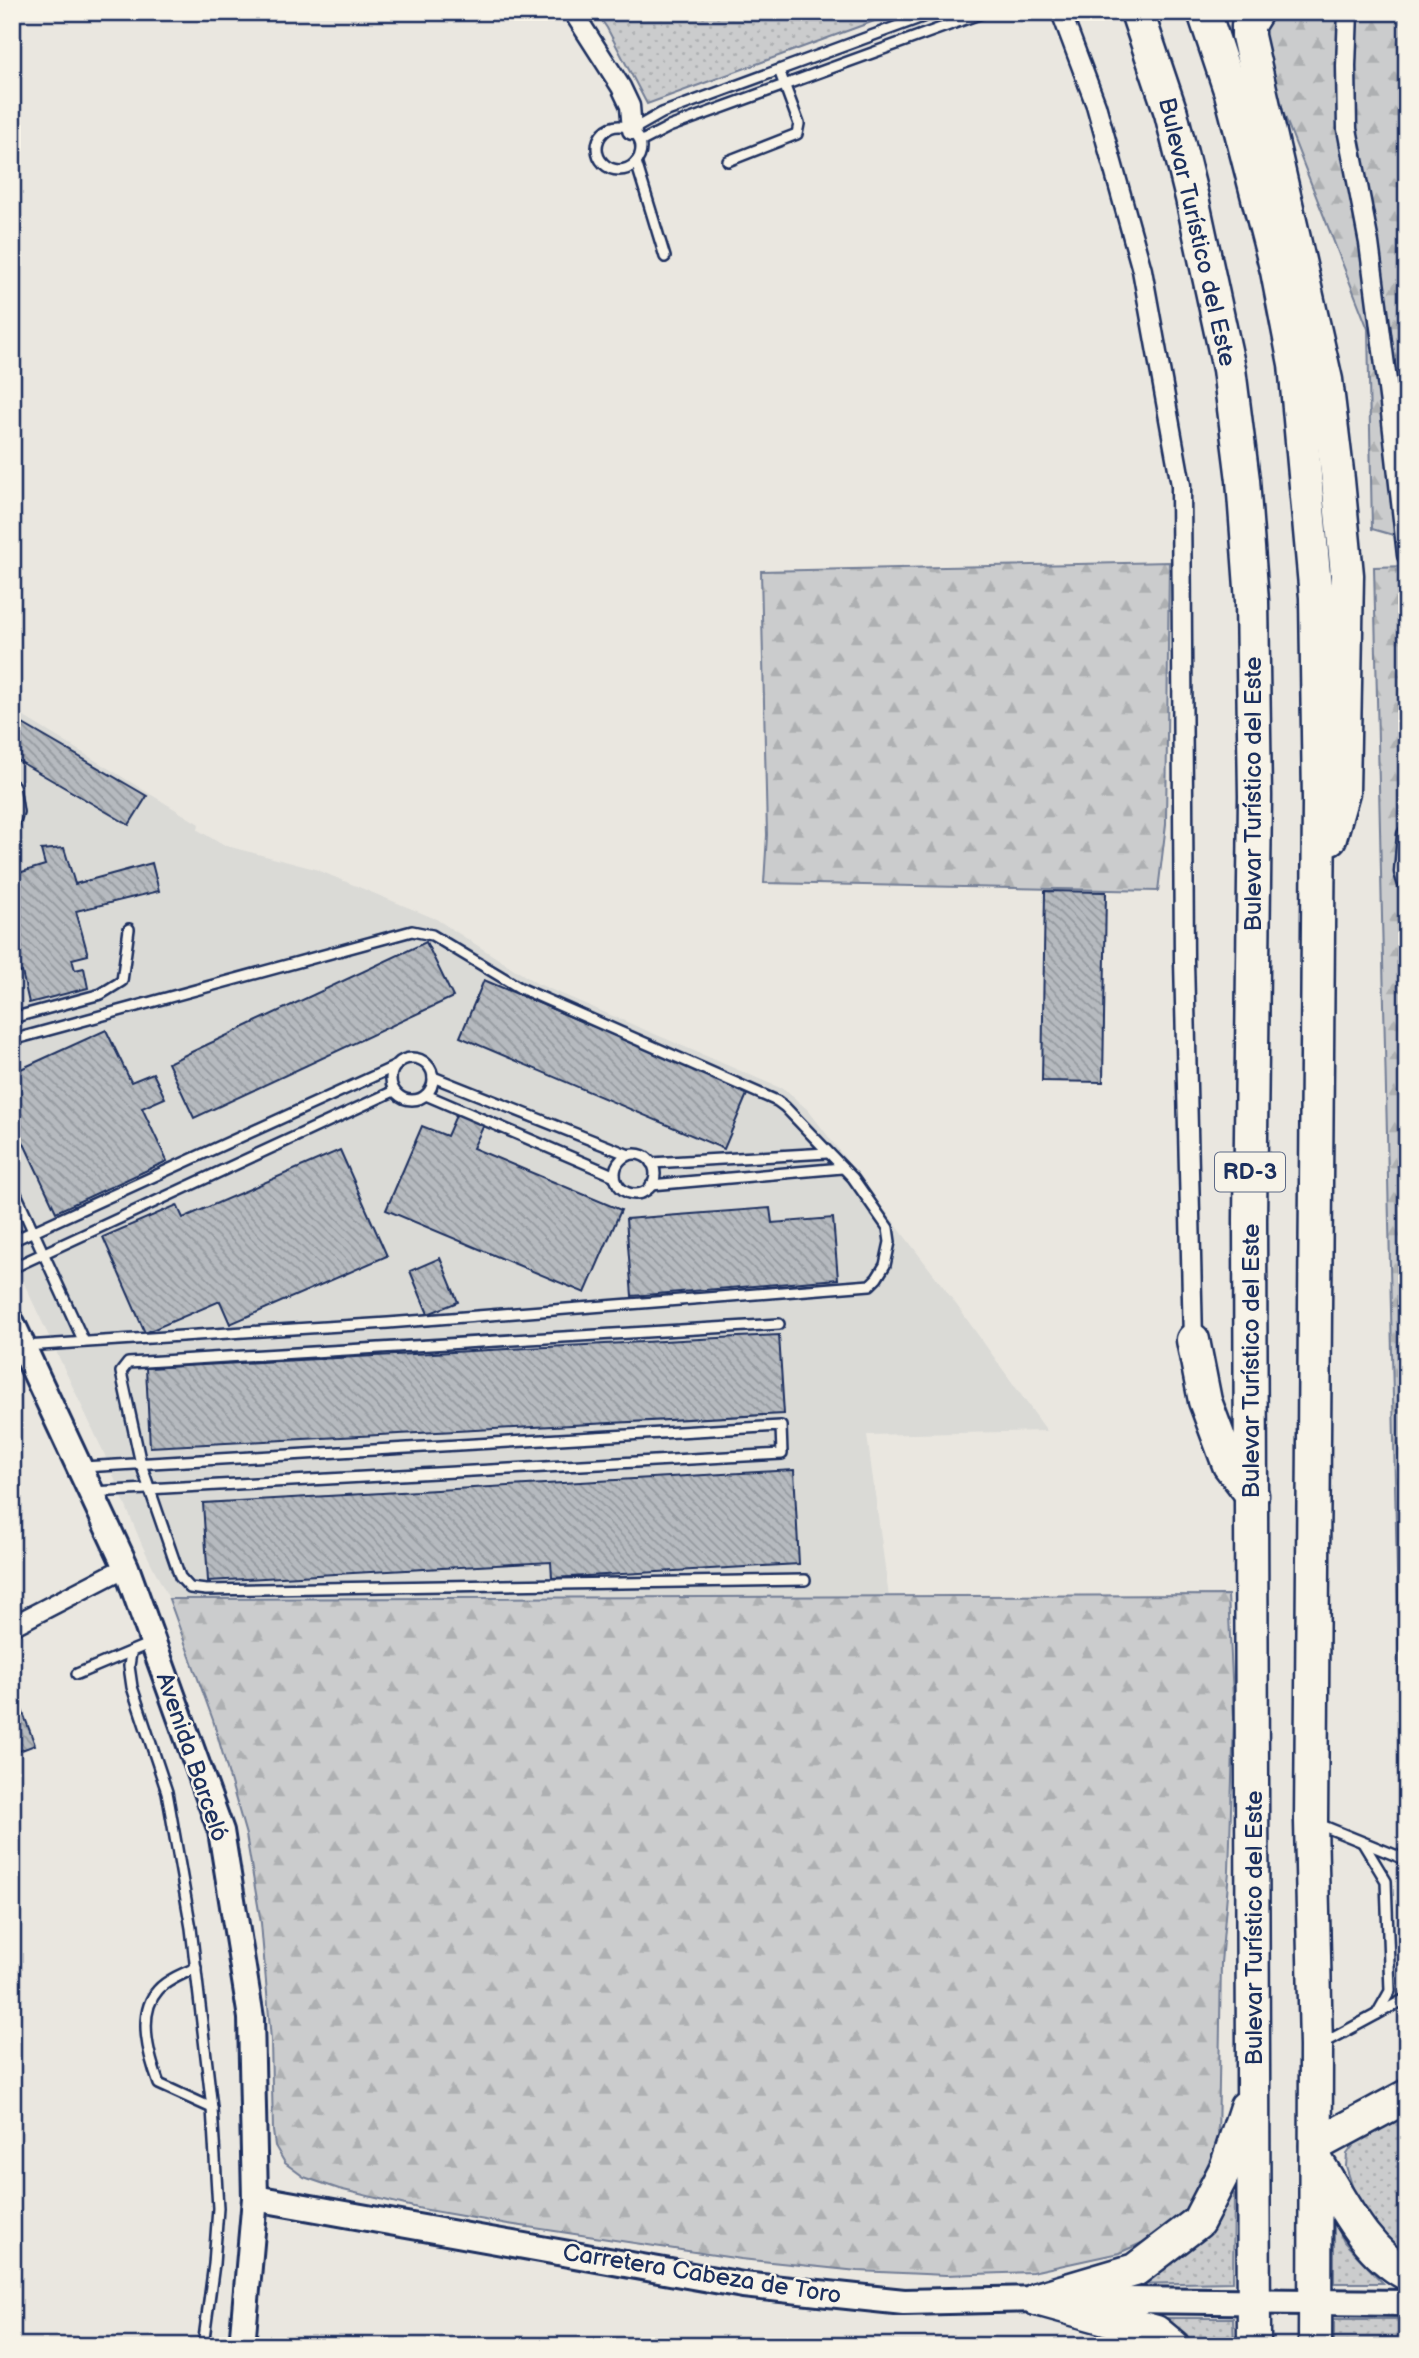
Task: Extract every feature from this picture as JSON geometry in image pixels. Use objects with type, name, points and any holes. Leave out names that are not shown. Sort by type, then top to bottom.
[{"type":"highway","name":"Bulevar Turístico del Este","points":[[1137,12],[1174,125],[1230,369],[1243,480],[1252,601],[1255,796],[1250,1220],[1254,2346]]},
{"type":"highway","name":"RD-3","points":[[1204,12],[1231,93],[1258,195],[1277,271],[1295,364],[1316,597],[1319,880],[1311,1821],[1316,2047],[1315,2346]]},
{"type":"highway","points":[[1256,12],[1248,25],[1248,36],[1326,380],[1347,575],[1343,792],[1319,880]]},
{"type":"highway","points":[[1192,1340],[1205,1401],[1229,1465],[1252,1495]]},
{"type":"highway","points":[[1037,2299],[1135,2270],[1198,2222],[1226,2168],[1255,2080]]},
{"type":"highway","points":[[1407,2096],[1316,2153],[1348,2216],[1389,2264],[1407,2274]]},
{"type":"highway","points":[[1037,2299],[1156,2332],[1173,2346]]},
{"type":"street","points":[[573,12],[621,87],[630,106],[636,136]]},
{"type":"street","points":[[1061,12],[1096,105],[1142,270],[1181,485],[1184,960],[1192,1340]]},
{"type":"street","points":[[1348,12],[1347,129],[1369,243],[1407,555]]},
{"type":"street","points":[[1407,835],[1407,881]]},
{"type":"street","name":"Avenida Barceló","points":[[12,1323],[126,1567],[141,1648],[221,1830],[251,2018],[255,2198],[242,2346]]},
{"type":"street","points":[[12,1626],[126,1567]]},
{"type":"street","name":"Carretera Cabeza de Toro","points":[[255,2198],[743,2285],[904,2302],[1037,2299],[1407,2303]]},
{"type":"lane","points":[[636,136],[662,113],[936,12]]},
{"type":"lane","points":[[636,136],[639,156],[636,162],[616,170],[603,163],[597,151],[597,143],[604,131],[618,126],[636,136],[669,127],[985,12]]},
{"type":"lane","points":[[728,161],[797,134],[799,124],[779,71]]},
{"type":"lane","points":[[636,162],[665,257]]},
{"type":"lane","points":[[12,829],[18,812],[14,786]]},
{"type":"lane","points":[[12,1018],[101,994],[122,981],[129,929]]},
{"type":"lane","points":[[12,1040],[412,931],[432,935],[520,988],[777,1101],[853,1178],[887,1228],[890,1242],[885,1265],[870,1285],[388,1324],[23,1346]]},
{"type":"lane","points":[[12,1241],[401,1062],[414,1059],[426,1065],[433,1077],[629,1155],[641,1156],[651,1163],[827,1153]]},
{"type":"lane","points":[[396,1066],[391,1078],[394,1091],[409,1100],[426,1095],[615,1176]]},
{"type":"lane","points":[[426,1095],[433,1077]]},
{"type":"lane","points":[[12,1268],[394,1091]]},
{"type":"lane","points":[[629,1155],[618,1163],[615,1176],[620,1187],[630,1193],[642,1193],[651,1185],[654,1174],[651,1163]]},
{"type":"lane","points":[[651,1185],[842,1168]]},
{"type":"lane","points":[[12,1185],[84,1342]]},
{"type":"lane","points":[[779,1324],[128,1363],[121,1372],[148,1489],[180,1577],[190,1588],[805,1580]]},
{"type":"lane","points":[[79,1467],[781,1426],[782,1454],[91,1492]]},
{"type":"lane","points":[[77,1674],[141,1648]]},
{"type":"lane","points":[[141,1648],[129,1666],[132,1687],[167,1792],[191,1928],[212,2108],[218,2208],[203,2346]]},
{"type":"lane","points":[[1311,1821],[1407,1860]]},
{"type":"lane","points":[[1363,1843],[1387,1881],[1390,1991],[1377,2014]]},
{"type":"lane","points":[[196,1968],[158,1989],[147,2009],[148,2054],[159,2084],[212,2108]]},
{"type":"lane","points":[[1316,2047],[1407,1998]]},
{"type":"shaded area","points":[[12,703],[21,715],[199,824],[198,830],[223,845],[315,869],[436,919],[536,983],[785,1090],[808,1110],[945,1289],[1047,1431],[867,1435],[889,1597],[169,1599],[12,1258]]},
{"type":"green space","points":[[596,12],[899,12],[647,104]]},
{"type":"green space","points":[[1244,12],[1407,12],[1407,539],[1372,529],[1368,329]]},
{"type":"green space","points":[[1169,562],[1166,824],[1158,891],[764,883],[767,835],[761,571]]},
{"type":"green space","points":[[1407,566],[1407,2008],[1374,567]]},
{"type":"green space","points":[[1228,1595],[1234,1718],[1229,1871],[1221,1963],[1218,2142],[1190,2204],[1164,2233],[1119,2253],[1032,2272],[946,2275],[858,2271],[741,2259],[422,2209],[339,2189],[304,2177],[285,2163],[275,2146],[273,2131],[271,2040],[261,1923],[246,1835],[213,1720],[169,1599]]},
{"type":"green space","points":[[1407,2108],[1407,2261],[1360,2211],[1346,2166],[1347,2154],[1356,2142]]},
{"type":"green space","points":[[1234,2194],[1233,2282],[1127,2284],[1174,2259],[1200,2239]]},
{"type":"green space","points":[[1334,2220],[1344,2242],[1383,2283],[1334,2283]]},
{"type":"green space","points":[[1167,2318],[1233,2318],[1234,2346],[1197,2346]]},
{"type":"green space","points":[[1334,2319],[1407,2319],[1407,2346],[1334,2346]]},
{"type":"building","points":[[16,720],[147,796],[129,825],[12,757],[12,726]]},
{"type":"building","points":[[64,848],[75,884],[152,863],[159,891],[76,911],[88,955],[72,959],[75,970],[84,968],[88,988],[29,1003],[22,972],[12,975],[12,904],[19,902],[12,875],[45,865],[41,850]]},
{"type":"building","points":[[1045,891],[1106,892],[1103,1082],[1042,1081]]},
{"type":"building","points":[[426,942],[453,997],[194,1118],[168,1063]]},
{"type":"building","points":[[484,980],[748,1092],[724,1149],[460,1037]]},
{"type":"building","points":[[106,1030],[131,1082],[153,1073],[165,1098],[142,1108],[167,1161],[56,1212],[12,1118],[12,1073]]},
{"type":"building","points":[[457,1113],[484,1125],[473,1148],[621,1210],[585,1293],[386,1210],[422,1126],[447,1136]]},
{"type":"building","points":[[340,1150],[387,1256],[230,1324],[220,1301],[145,1333],[103,1237],[177,1205],[183,1218]]},
{"type":"building","points":[[770,1208],[772,1223],[833,1218],[838,1279],[632,1296],[626,1219]]},
{"type":"building","points":[[440,1258],[458,1302],[428,1314],[410,1271]]},
{"type":"building","points":[[779,1335],[784,1414],[150,1447],[146,1368]]},
{"type":"building","points":[[794,1470],[799,1564],[552,1578],[551,1562],[208,1581],[203,1503]]},
{"type":"building","points":[[12,1683],[35,1745],[14,1753],[12,1749]]}]
